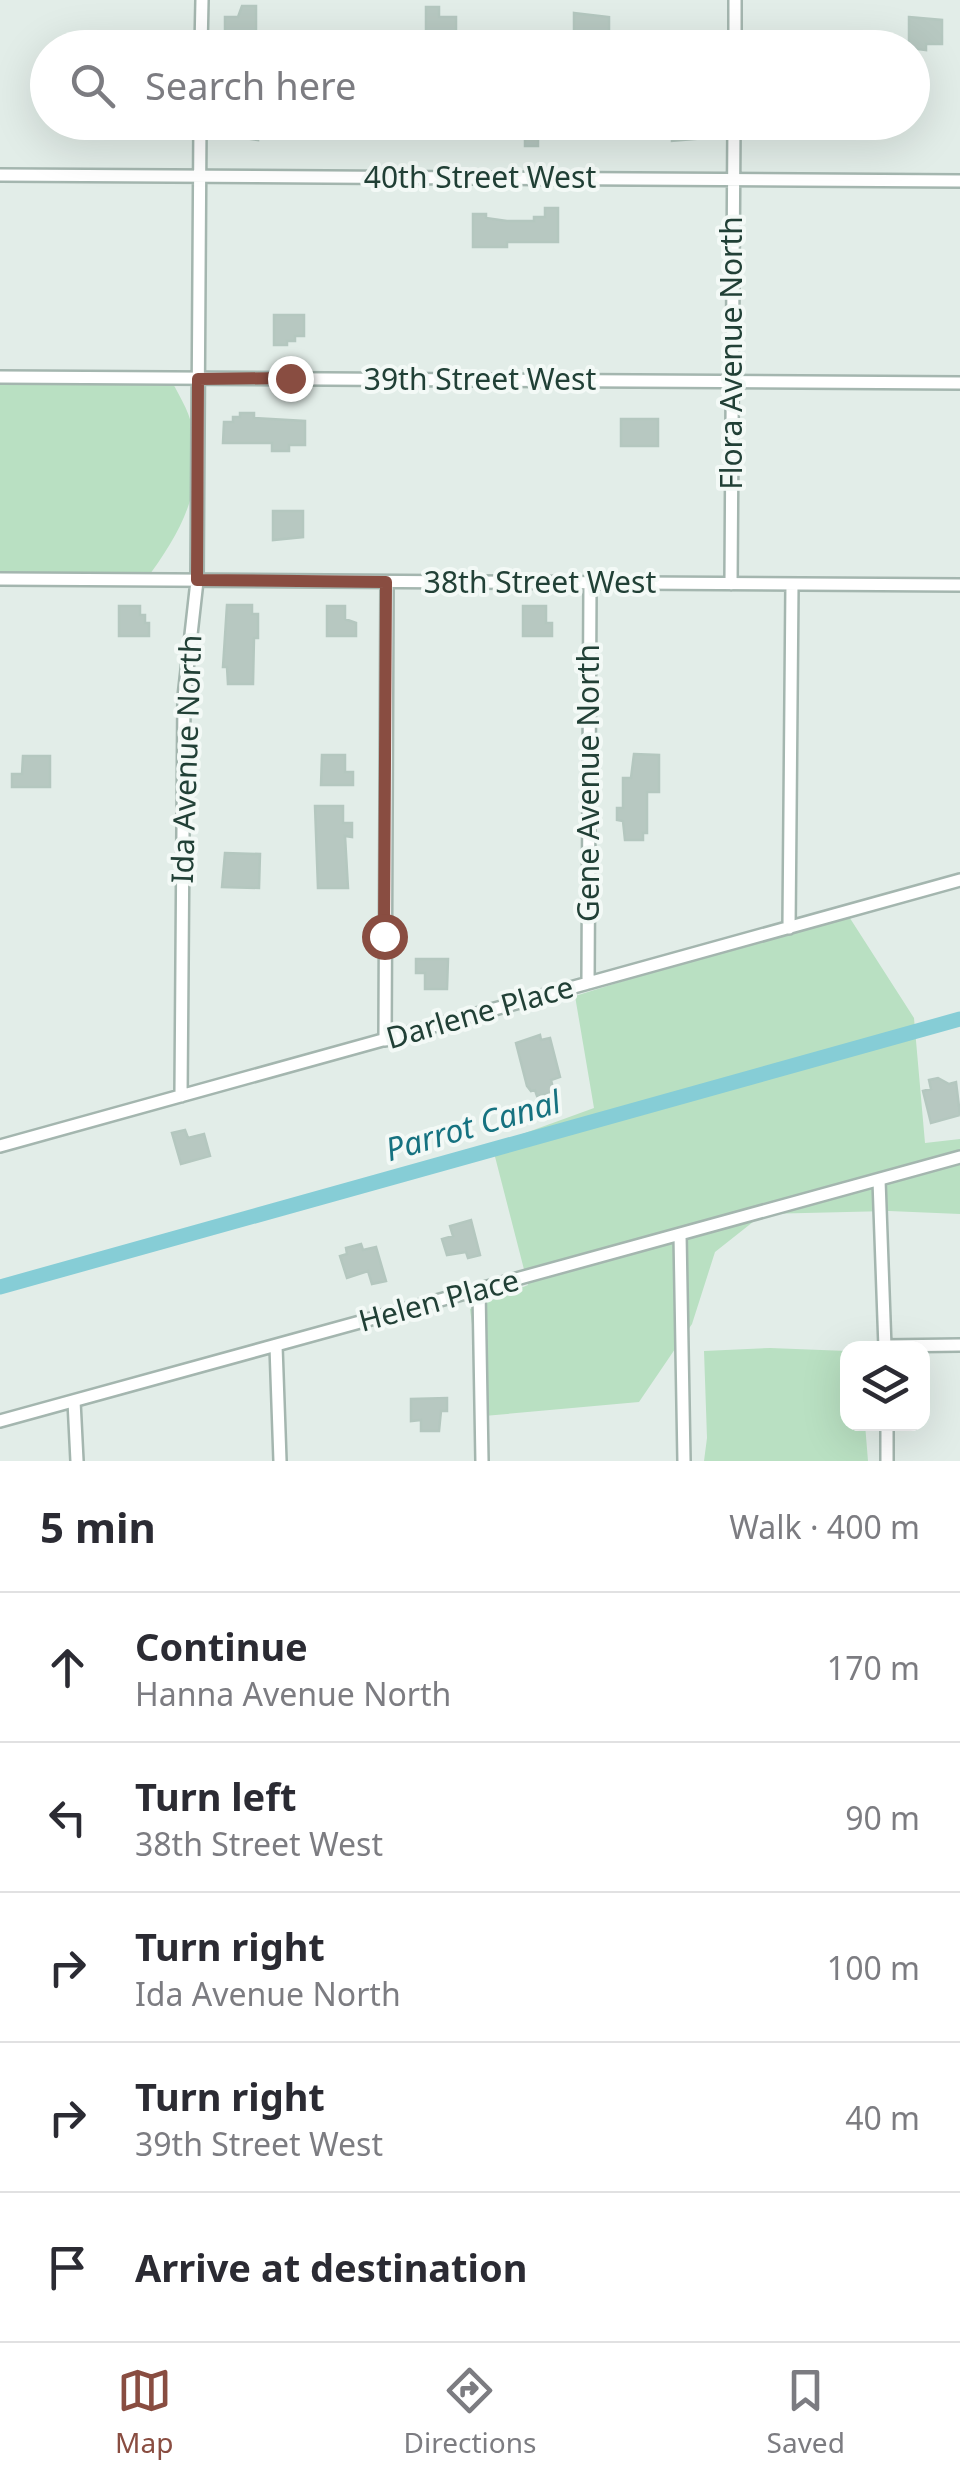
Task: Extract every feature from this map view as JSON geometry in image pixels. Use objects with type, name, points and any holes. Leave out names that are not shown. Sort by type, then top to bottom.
[{"type":"street","points":[[201,30],[202,0]]},
{"type":"street","points":[[734,30],[735,0]]},
{"type":"street","name":"Ida Avenue North","points":[[181,1096],[184,698],[197,580],[200,140]]},
{"type":"street","name":"Flora Avenue North","points":[[731,584],[734,140]]},
{"type":"street","name":"40th Street West","points":[[0,175],[960,181]]},
{"type":"street","name":"39th Street West","points":[[0,377],[960,383]]},
{"type":"street","name":"38th Street West","points":[[0,579],[960,585]]},
{"type":"street","points":[[385,1040],[386,582]]},
{"type":"street","name":"Gene Avenue North","points":[[588,983],[590,584]]},
{"type":"street","points":[[789,928],[792,584]]},
{"type":"street","name":"Darlene Place","points":[[0,1146],[960,880]]},
{"type":"street","name":"Helen Place","points":[[0,1421],[960,1156]]},
{"type":"street","points":[[879,1180],[885,1341]]},
{"type":"street","points":[[680,1234],[684,1461]]},
{"type":"street","points":[[478,1290],[482,1461]]},
{"type":"street","points":[[930,1346],[960,1345]]},
{"type":"street","points":[[276,1346],[280,1461]]},
{"type":"street","points":[[74,1401],[77,1461]]},
{"type":"street","points":[[886,1431],[887,1461]]},
{"type":"green space","points":[[0,372],[169,376],[190,421],[196,470],[179,527],[145,581],[0,576]]},
{"type":"green space","points":[[846,912],[914,1018],[925,1143],[960,1139],[960,1214],[763,1214],[715,1252],[692,1324],[639,1402],[484,1416],[470,1309],[528,1285],[492,1145],[594,1108],[575,996]]},
{"type":"green space","points":[[704,1351],[840,1351],[840,1431],[866,1431],[868,1461],[704,1461]]},
{"type":"building","points":[[242,6],[256,6],[256,30],[225,30],[225,17],[238,17]]},
{"type":"building","points":[[426,7],[439,7],[439,17],[456,17],[456,30],[426,30]]},
{"type":"building","points":[[574,13],[609,17],[609,30],[574,30]]},
{"type":"building","points":[[909,17],[942,20],[942,44],[930,44],[930,30],[909,30]]},
{"type":"building","points":[[525,140],[538,140],[538,146],[525,146]]},
{"type":"building","points":[[545,208],[558,208],[558,242],[473,247],[473,214],[507,221],[534,221],[534,217],[545,217]]},
{"type":"building","points":[[274,315],[304,315],[304,336],[295,336],[295,341],[287,341],[287,345],[274,345]]},
{"type":"building","points":[[240,413],[254,413],[254,418],[305,421],[305,445],[289,445],[289,451],[272,451],[272,443],[223,443],[224,422],[233,422],[233,417],[240,417]]},
{"type":"building","points":[[621,419],[658,419],[658,446],[621,446]]},
{"type":"building","points":[[273,511],[303,511],[303,537],[273,540]]},
{"type":"building","points":[[227,605],[252,605],[252,614],[258,614],[253,684],[228,684],[227,667],[223,667]]},
{"type":"building","points":[[119,606],[140,606],[140,615],[145,615],[145,623],[149,623],[149,636],[119,636]]},
{"type":"building","points":[[327,606],[345,606],[345,619],[356,623],[356,636],[327,636]]},
{"type":"building","points":[[523,606],[546,606],[546,623],[552,623],[552,636],[523,636]]},
{"type":"building","points":[[634,754],[659,755],[659,792],[647,792],[647,833],[643,833],[643,840],[625,840],[617,808],[623,808],[623,778],[631,778]]},
{"type":"building","points":[[322,755],[345,755],[345,772],[353,772],[353,785],[321,785]]},
{"type":"building","points":[[23,756],[50,756],[50,787],[12,787],[12,774],[22,774]]},
{"type":"building","points":[[315,806],[343,806],[343,823],[352,823],[352,837],[345,836],[348,888],[318,888]]},
{"type":"building","points":[[225,853],[260,854],[259,888],[222,887]]},
{"type":"building","points":[[416,959],[448,959],[447,989],[425,989],[425,973],[416,973]]},
{"type":"building","points":[[540,1035],[541,1040],[550,1038],[560,1077],[551,1080],[554,1092],[537,1096],[527,1086],[516,1043]]},
{"type":"building","points":[[938,1078],[949,1084],[956,1082],[960,1115],[931,1123],[923,1091],[931,1089],[929,1080]]},
{"type":"building","points":[[185,1130],[188,1138],[204,1134],[210,1156],[181,1164],[172,1133]]},
{"type":"building","points":[[471,1220],[480,1255],[447,1255],[442,1239],[453,1236],[450,1226]]},
{"type":"building","points":[[361,1244],[363,1250],[376,1247],[386,1281],[372,1284],[368,1271],[347,1278],[340,1256],[347,1254],[346,1248]]},
{"type":"building","points":[[447,1398],[447,1411],[441,1411],[439,1431],[421,1431],[421,1420],[411,1421],[411,1399]]},
{"type":"waterway","name":"Parrot Canal","points":[[0,1287],[960,1019]]},
{"type":"route","points":[[290,378],[198,379],[197,580],[386,582],[384,936]]}]
